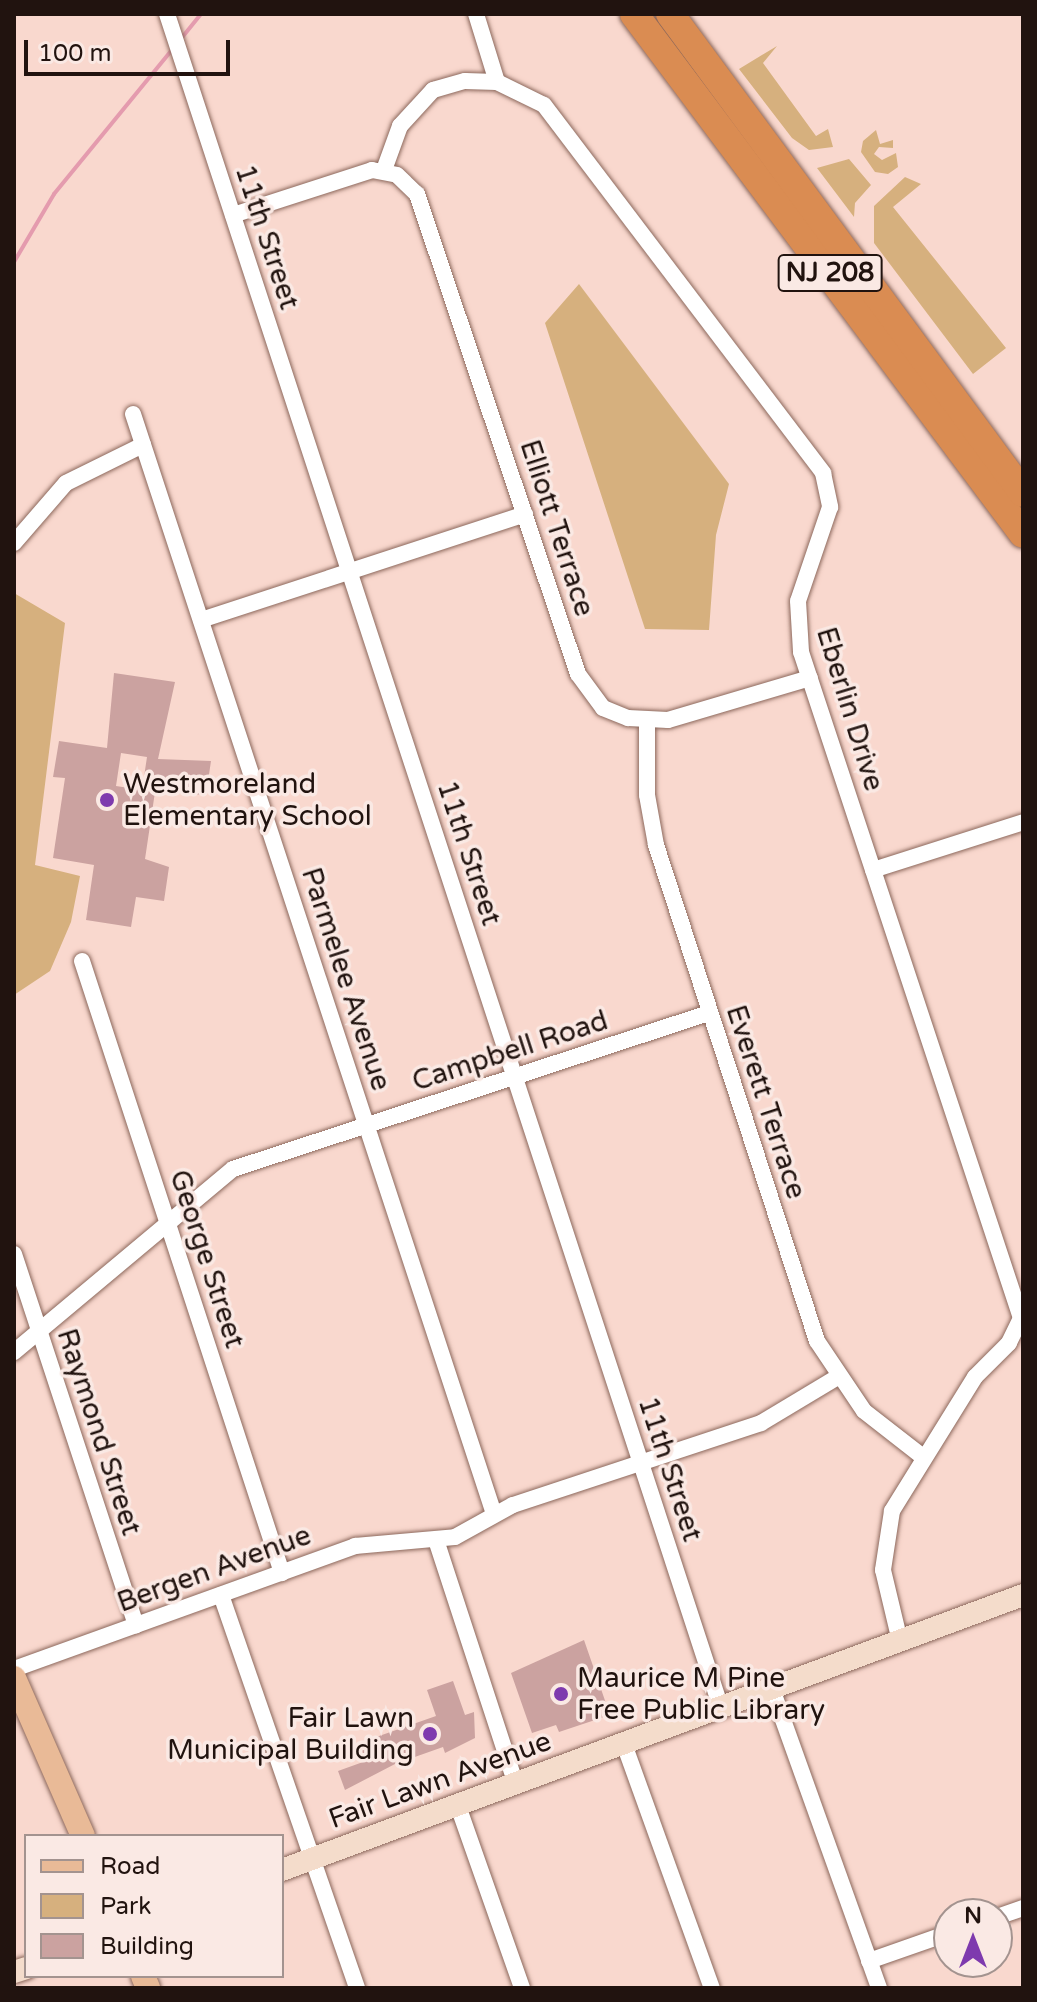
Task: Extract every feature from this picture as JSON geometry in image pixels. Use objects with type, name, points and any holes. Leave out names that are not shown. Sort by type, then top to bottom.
[{"type":"highway","name":"NJ 208","points":[[634,14],[1023,534]]},
{"type":"highway","name":"NJ 208","points":[[670,14],[1023,493]]},
{"type":"main road","name":"Fair Lawn Avenue","points":[[284,1869],[772,1689],[899,1637],[1023,1595]]},
{"type":"main road","points":[[14,1678],[82,1834]]},
{"type":"street","name":"11th Street","points":[[167,14],[721,1708]]},
{"type":"street","points":[[233,215],[384,170],[392,141],[419,100],[449,84],[497,82],[476,14]]},
{"type":"street","name":"Eberlin Drive","points":[[497,82],[556,116],[823,473],[827,525],[802,584],[796,619],[810,678],[1020,1329],[984,1365],[923,1457]]},
{"type":"street","name":"Elliott Terrace","points":[[384,170],[408,184],[423,206],[584,688],[615,714],[647,721],[709,711],[810,678]]},
{"type":"street","name":"Parmelee Avenue","points":[[133,414],[494,1514]]},
{"type":"street","points":[[14,543],[66,483],[143,445]]},
{"type":"street","points":[[201,620],[525,514]]},
{"type":"street","name":"Everett Terrace","points":[[647,721],[647,795],[656,845],[810,1322],[836,1378],[864,1411],[923,1457]]},
{"type":"street","points":[[873,870],[1023,822]]},
{"type":"street","name":"George Street","points":[[82,961],[282,1573]]},
{"type":"street","name":"Campbell Road","points":[[14,1352],[233,1169],[709,1013]]},
{"type":"street","name":"Raymond Street","points":[[14,1254],[136,1626]]},
{"type":"street","points":[[516,1785],[437,1543],[494,1514],[761,1423],[836,1378]]},
{"type":"street","points":[[899,1637],[886,1591],[885,1539],[895,1503],[923,1457]]},
{"type":"street","name":"Bergen Avenue","points":[[14,1669],[369,1543],[437,1543]]},
{"type":"street","points":[[221,1595],[357,1988]]},
{"type":"street","points":[[772,1689],[879,1988]]},
{"type":"street","points":[[624,1744],[712,1988]]},
{"type":"street","points":[[458,1806],[522,1988]]},
{"type":"street","points":[[869,1961],[933,1939]]},
{"type":"green space","points":[[777,46],[763,63],[816,136],[828,129],[833,147],[809,150],[792,138],[739,69]]},
{"type":"green space","points":[[876,130],[880,144],[893,140],[893,148],[879,147],[874,154],[882,160],[896,153],[898,167],[888,174],[875,172],[861,152],[863,141]]},
{"type":"green space","points":[[849,159],[871,185],[855,203],[854,217],[817,168]]},
{"type":"green space","points":[[905,177],[921,184],[893,207],[1006,348],[973,374],[874,243],[874,206]]},
{"type":"green space","points":[[579,284],[729,484],[716,535],[709,630],[645,629],[545,323]]},
{"type":"green space","points":[[14,593],[65,623],[35,865],[80,876],[71,922],[50,971],[14,995]]},
{"type":"building","name":"Westmoreland Elementary School","points":[[114,673],[175,682],[158,759],[211,761],[206,795],[155,792],[145,859],[169,867],[164,901],[136,897],[131,927],[86,920],[94,865],[53,858],[65,778],[53,777],[59,741],[107,748]],"holes":[[[121,753],[147,757],[142,790],[116,786]]]},
{"type":"building","name":"Maurice M Pine Free Public Library","points":[[584,1640],[610,1715],[559,1732],[556,1725],[532,1733],[511,1673]]},
{"type":"building","name":"Fair Lawn Municipal Building","points":[[453,1681],[465,1715],[474,1712],[475,1738],[445,1753],[443,1747],[395,1764],[345,1790],[338,1771],[363,1762],[362,1742],[436,1716],[427,1690]]},
{"type":"waterway","points":[[180,40],[201,14]]},
{"type":"waterway","points":[[14,262],[54,194],[172,50]]},
{"type":"place","name":"Westmoreland Elementary School","points":[[107,800]]},
{"type":"place","name":"Maurice M Pine Free Public Library","points":[[561,1694]]},
{"type":"place","name":"Fair Lawn Municipal Building","points":[[430,1734]]}]
